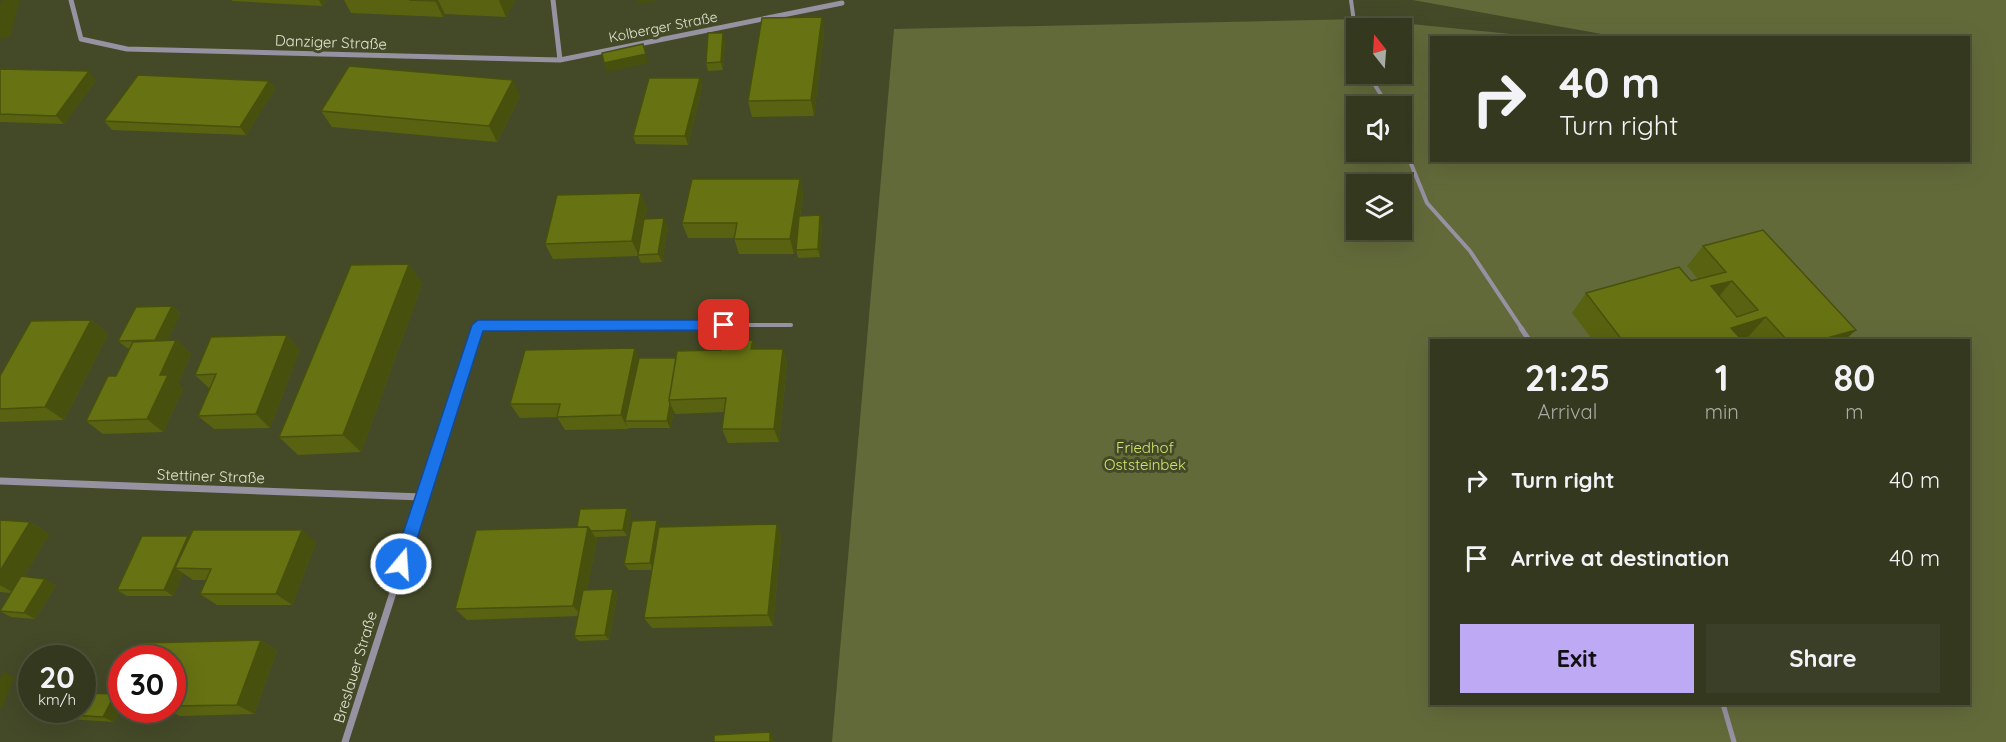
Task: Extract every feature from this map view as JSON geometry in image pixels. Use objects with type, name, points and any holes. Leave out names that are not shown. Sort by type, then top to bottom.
[{"type":"street","name":"Danziger Straße","points":[[71,0],[81,39],[127,49],[560,60]]},
{"type":"street","points":[[553,0],[560,60]]},
{"type":"street","name":"Kolberger Straße","points":[[560,60],[842,3]]},
{"type":"street","name":"Breslauer Straße","points":[[345,742],[478,325]]},
{"type":"street","name":"Stettiner Straße","points":[[0,481],[422,497]]},
{"type":"lane","points":[[1351,0],[1354,18]]},
{"type":"lane","points":[[1410,162],[1427,203],[1470,251],[1528,339]]},
{"type":"lane","points":[[478,325],[791,325]]},
{"type":"lane","points":[[1723,705],[1734,742]]},
{"type":"green space","name":"Friedhof Oststeinbek","points":[[1413,0],[2006,0],[2006,742],[832,742],[894,29],[1346,19],[1346,84],[1412,84],[1412,24],[1532,36],[1430,36],[1430,162],[1970,162],[1970,36],[1612,36]]},
{"type":"building","points":[[822,17],[811,100],[748,101],[762,18]]},
{"type":"building","points":[[708,33],[723,33],[721,62],[706,63]]},
{"type":"building","points":[[643,44],[646,54],[604,63],[602,53]]},
{"type":"building","points":[[349,66],[513,80],[489,126],[321,111]]},
{"type":"building","points":[[0,69],[89,71],[56,116],[0,114]]},
{"type":"building","points":[[138,75],[269,81],[240,127],[104,121]]},
{"type":"building","points":[[649,78],[700,78],[685,136],[633,136]]},
{"type":"building","points":[[692,179],[800,179],[790,239],[734,239],[737,223],[682,223]]},
{"type":"building","points":[[641,193],[632,241],[545,244],[557,195]]},
{"type":"building","points":[[820,215],[818,249],[796,250],[799,216]]},
{"type":"building","points":[[664,218],[658,254],[638,255],[644,219]]},
{"type":"building","points":[[1763,230],[1856,330],[1824,339],[1786,339],[1766,317],[1731,328],[1741,339],[1621,339],[1586,293],[1679,267],[1691,281],[1726,272],[1703,246]],"holes":[[[1732,281],[1758,310],[1737,317],[1711,286]]]},
{"type":"building","points":[[409,264],[343,435],[279,437],[351,265]]},
{"type":"building","points":[[172,306],[155,340],[118,341],[136,307]]},
{"type":"building","points":[[91,320],[45,407],[0,409],[0,376],[31,321]]},
{"type":"building","points":[[287,335],[256,414],[198,416],[216,374],[195,375],[211,337]]},
{"type":"building","points":[[176,340],[160,375],[168,375],[147,419],[86,421],[108,376],[116,376],[133,342]]},
{"type":"building","points":[[753,340],[751,349],[783,349],[774,429],[722,429],[726,398],[669,400],[677,351],[721,350],[722,341]]},
{"type":"building","points":[[635,348],[621,415],[557,417],[560,404],[510,404],[525,350]]},
{"type":"building","points":[[639,358],[676,358],[667,421],[625,421]]},
{"type":"building","points":[[627,508],[623,530],[591,531],[588,527],[577,527],[580,509]]},
{"type":"building","points":[[0,520],[30,522],[0,571]]},
{"type":"building","points":[[657,520],[650,563],[624,564],[632,521]]},
{"type":"building","points":[[777,524],[768,615],[644,618],[659,527]]},
{"type":"building","points":[[588,527],[573,606],[455,609],[476,530]]},
{"type":"building","points":[[193,530],[302,530],[276,594],[200,594],[211,569],[175,568]]},
{"type":"building","points":[[142,536],[188,536],[164,590],[117,590]]},
{"type":"building","points":[[21,576],[45,579],[24,613],[0,611]]},
{"type":"building","points":[[613,589],[605,635],[574,636],[583,590]]},
{"type":"building","points":[[261,640],[237,705],[186,706],[186,645],[142,645],[143,643]]},
{"type":"building","points":[[96,693],[108,694],[108,707],[103,717],[96,717]]},
{"type":"building","points":[[770,732],[770,742],[714,742],[714,735]]},
{"type":"route","points":[[401,564],[478,325],[724,325]]}]
